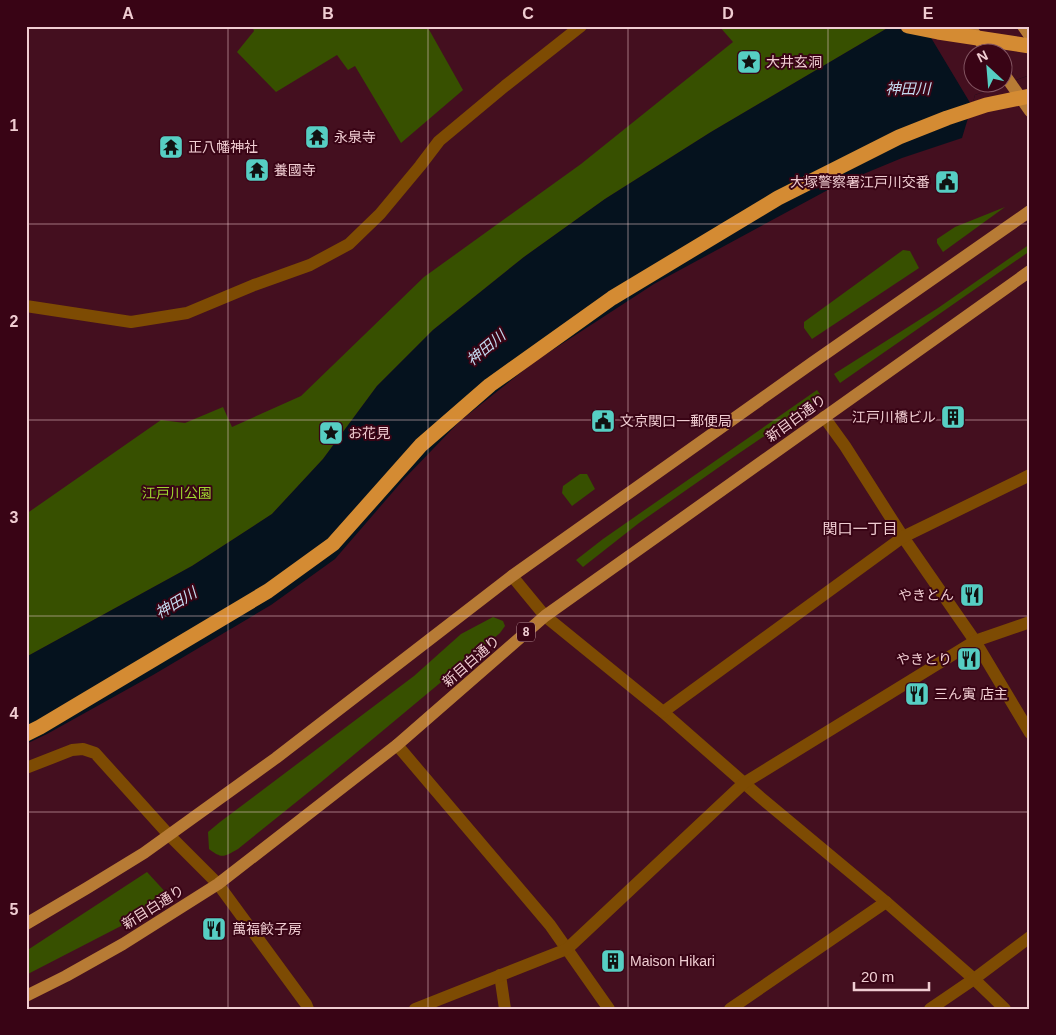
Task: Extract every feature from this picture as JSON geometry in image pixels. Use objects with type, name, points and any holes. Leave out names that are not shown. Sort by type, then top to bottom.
[{"type":"highway","points":[[908,26],[1030,46]]},
{"type":"highway","points":[[26,734],[268,591],[333,544],[421,446],[490,384],[612,298],[778,198],[899,137],[947,118],[986,106],[1030,96]]},
{"type":"main road","points":[[969,26],[981,42]]},
{"type":"main road","points":[[1023,26],[1030,36]]},
{"type":"main road","points":[[1014,89],[1030,111]]},
{"type":"main road","points":[[26,924],[144,853],[276,758],[512,576],[1030,211]]},
{"type":"main road","name":"新目白通り","points":[[26,996],[123,944],[218,884],[397,745],[545,616],[1030,271]]},
{"type":"street","points":[[26,306],[131,322],[187,313],[254,285],[310,265],[349,244],[380,214],[439,141],[581,26]]},
{"type":"street","points":[[824,417],[845,446],[903,537],[975,641],[1030,733]]},
{"type":"street","points":[[663,712],[903,537],[1030,475]]},
{"type":"street","points":[[512,576],[545,616],[663,712],[744,783],[886,902],[974,979],[1005,1009]]},
{"type":"street","points":[[414,1009],[567,949],[744,783],[975,641],[1030,622]]},
{"type":"street","points":[[397,745],[550,925],[609,1009]]},
{"type":"street","points":[[26,768],[72,750],[84,749],[95,753],[169,835],[218,884],[308,1009]]},
{"type":"street","points":[[730,1009],[886,902]]},
{"type":"street","points":[[930,1009],[1030,937]]},
{"type":"street","points":[[500,975],[505,1009]]},
{"type":"green space","points":[[252,26],[427,26],[463,90],[401,143],[355,66],[348,70],[337,55],[276,92],[237,52],[254,31]]},
{"type":"green space","name":"江戸川公園","points":[[719,26],[891,26],[711,132],[605,199],[524,257],[433,330],[377,386],[323,459],[272,514],[192,566],[26,657],[26,514],[161,420],[185,423],[223,407],[232,427],[301,396],[424,277],[581,164],[733,42]]},
{"type":"green space","points":[[1005,207],[943,252],[937,243],[937,239],[955,227]]},
{"type":"green space","points":[[1030,244],[1030,251],[840,383],[834,374],[938,308]]},
{"type":"green space","points":[[903,250],[910,251],[919,268],[812,339],[804,328],[804,322]]},
{"type":"green space","points":[[817,390],[822,397],[639,523],[583,567],[576,560],[603,539]]},
{"type":"green space","points":[[580,474],[587,474],[595,489],[572,506],[562,493],[563,486]]},
{"type":"green space","points":[[493,617],[503,621],[505,626],[500,633],[320,783],[238,849],[220,856],[209,849],[208,832],[220,822],[414,676],[461,634]]},
{"type":"green space","points":[[147,872],[169,896],[121,926],[26,975],[26,951]]},
{"type":"water","name":"神田川","points":[[891,26],[1030,26],[1030,75],[1014,81],[1014,42],[964,42],[964,92],[983,92],[975,95],[962,138],[902,158],[837,185],[654,284],[534,362],[460,421],[404,479],[335,559],[271,605],[153,675],[26,744],[26,657],[192,566],[272,514],[323,459],[377,386],[433,330],[524,257],[605,199],[711,132]]},
{"type":"pier","points":[[924,26],[1030,26],[1030,75],[1014,81],[1014,42],[964,42],[964,92],[983,92],[975,95],[972,106]]},
{"type":"place","name":"大井玄洞","points":[[749,62]]},
{"type":"place","name":"永泉寺","points":[[317,137]]},
{"type":"place","name":"正八幡神社","points":[[171,147]]},
{"type":"place","name":"養國寺","points":[[257,170]]},
{"type":"place","name":"大塚警察署江戸川交番","points":[[947,182]]},
{"type":"place","name":"江戸川橋ビル","points":[[953,417]]},
{"type":"place","name":"文京関口一郵便局","points":[[603,421]]},
{"type":"place","name":"お花見","points":[[331,433]]},
{"type":"place","name":"やきとん","points":[[972,595]]},
{"type":"place","name":"やきとり","points":[[969,659]]},
{"type":"place","name":"三ん寅 店主","points":[[917,694]]},
{"type":"place","name":"萬福餃子房","points":[[214,929]]},
{"type":"place","name":"Maison Hikari","points":[[613,961]]},
{"type":"district","name":"関口一丁目","points":[[860,529]]}]
